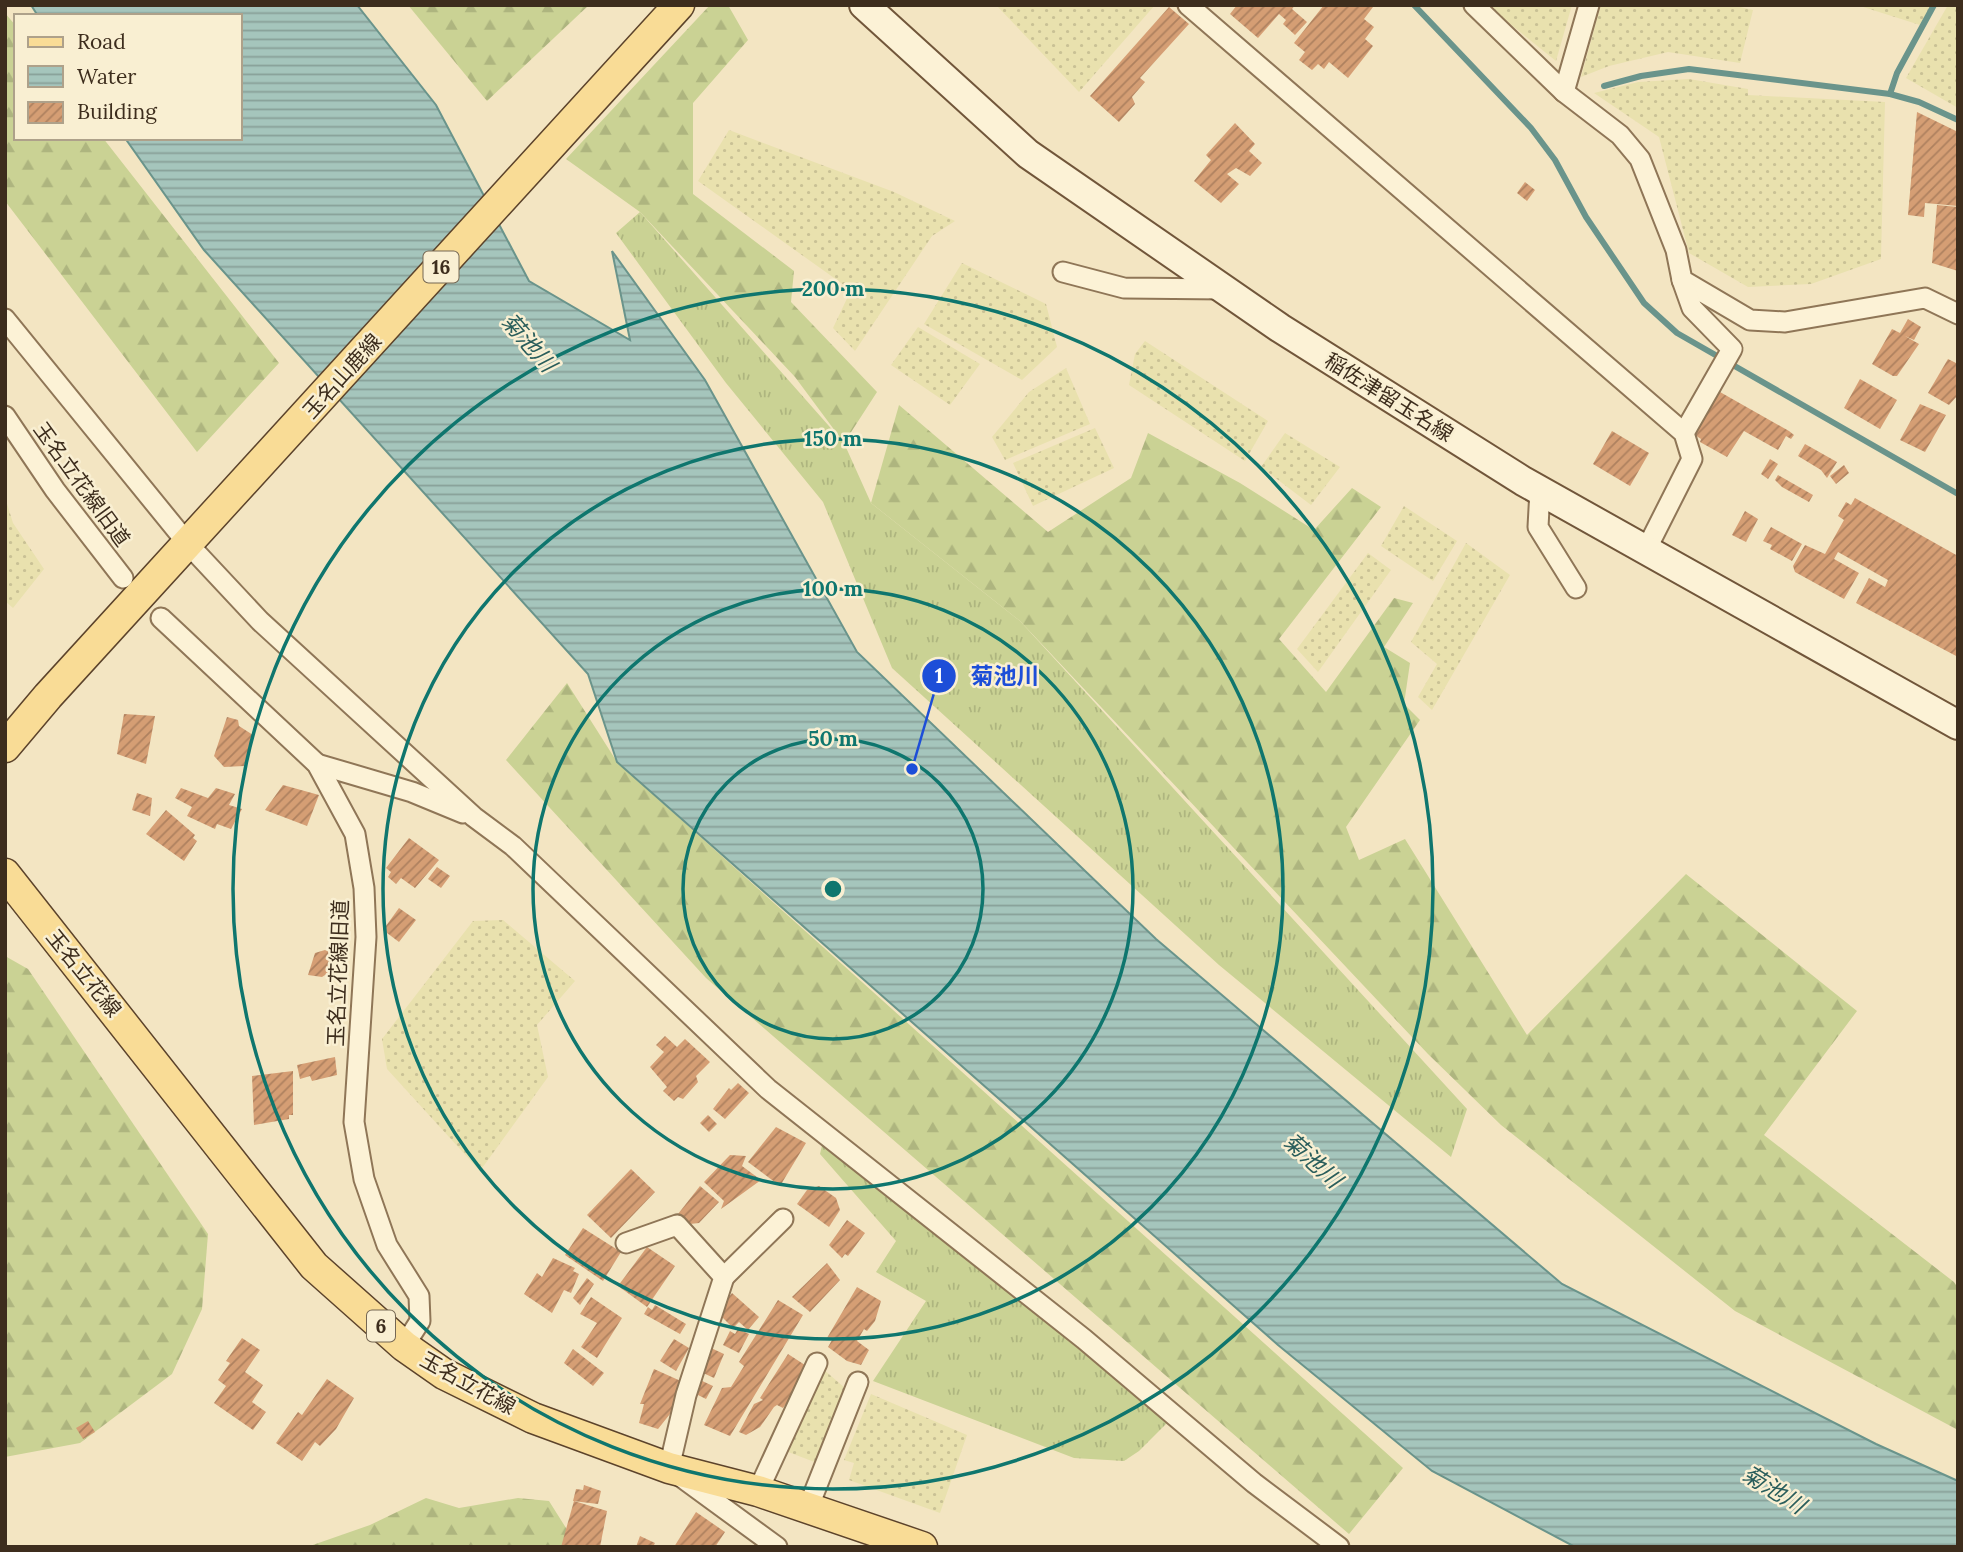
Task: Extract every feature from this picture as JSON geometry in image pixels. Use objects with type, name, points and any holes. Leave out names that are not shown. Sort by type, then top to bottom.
[{"type":"main road","name":"玉名山鹿線","points":[[5,747],[679,5]]},
{"type":"main road","name":"稲佐津留玉名線","points":[[864,5],[1028,153],[1280,328],[1540,490],[1958,726]]},
{"type":"main road","name":"玉名立花線","points":[[5,874],[314,1266],[404,1346],[444,1374],[533,1418],[669,1468],[758,1491],[922,1547]]},
{"type":"street","points":[[1188,5],[1684,433],[1692,459],[1646,550]]},
{"type":"street","points":[[1474,5],[1564,92],[1620,135],[1640,159],[1676,250],[1682,280],[1692,308],[1732,349],[1684,433]]},
{"type":"street","points":[[1564,92],[1589,5]]},
{"type":"street","points":[[1063,272],[1124,288],[1225,289]]},
{"type":"street","points":[[1682,280],[1750,320],[1785,321],[1924,298],[1958,314]]},
{"type":"street","points":[[5,319],[195,537],[260,621],[474,817],[513,846],[768,1089],[1084,1339],[1254,1483],[1339,1547]]},
{"type":"street","name":"玉名立花線旧道","points":[[5,416],[55,490],[124,578]]},
{"type":"street","points":[[1540,490],[1538,527],[1576,588]]},
{"type":"street","name":"玉名立花線旧道","points":[[161,618],[317,764],[355,834],[364,888],[366,937],[354,1122],[364,1178],[387,1245],[419,1296],[420,1321],[404,1346]]},
{"type":"street","points":[[317,764],[412,792],[474,817]]},
{"type":"street","points":[[669,1468],[686,1395],[724,1277],[783,1219]]},
{"type":"street","points":[[626,1243],[677,1225],[724,1277]]},
{"type":"street","points":[[758,1491],[817,1363]]},
{"type":"street","points":[[808,1508],[858,1382]]},
{"type":"street","name":"6","points":[[669,1468],[777,1547]]},
{"type":"shaded area","points":[[996,5],[1155,5],[1079,92]]},
{"type":"shaded area","points":[[1491,5],[1572,5],[1556,61],[1499,15]]},
{"type":"shaded area","points":[[1601,5],[1732,5],[1753,10],[1740,63],[1668,52],[1609,66],[1581,77]]},
{"type":"shaded area","points":[[1857,5],[1931,5],[1920,25]]},
{"type":"shaded area","points":[[1948,5],[1958,5],[1958,108],[1906,78]]},
{"type":"shaded area","points":[[1689,79],[1748,89],[1748,95],[1885,102],[1881,259],[1811,284],[1748,287],[1689,253],[1659,137],[1594,93],[1638,82]]},
{"type":"shaded area","points":[[729,130],[894,192],[955,221],[932,236],[855,351],[833,328],[851,290],[698,181]]},
{"type":"shaded area","points":[[962,263],[1046,304],[1057,347],[1022,380],[924,324]]},
{"type":"shaded area","points":[[918,327],[980,364],[950,405],[891,365]]},
{"type":"shaded area","points":[[1145,341],[1268,421],[1245,461],[1129,385],[1135,354]]},
{"type":"shaded area","points":[[1066,368],[1090,424],[1005,460],[992,437],[1029,392]]},
{"type":"shaded area","points":[[1095,428],[1114,468],[1033,506],[1013,463]]},
{"type":"shaded area","points":[[1285,433],[1340,467],[1311,505],[1261,467]]},
{"type":"shaded area","points":[[5,497],[13,523],[44,569],[13,608],[5,601]]},
{"type":"shaded area","points":[[1404,506],[1457,541],[1433,581],[1381,546]]},
{"type":"shaded area","points":[[1466,543],[1510,575],[1432,710],[1418,697],[1437,664],[1411,642]]},
{"type":"shaded area","points":[[1368,553],[1391,570],[1318,672],[1297,649]]},
{"type":"shaded area","points":[[503,920],[575,981],[537,1025],[548,1077],[480,1171],[387,1069],[382,1039],[473,921]]},
{"type":"shaded area","points":[[823,1369],[845,1388],[817,1463],[783,1450]]},
{"type":"shaded area","points":[[871,1394],[967,1435],[940,1513],[849,1480],[854,1463],[844,1460]]},
{"type":"green space","points":[[408,5],[589,5],[487,101]]},
{"type":"green space","points":[[710,5],[728,5],[748,40],[693,103],[693,194],[794,271],[791,302],[877,392],[844,443],[795,377],[640,212],[566,159]]},
{"type":"green space","points":[[5,13],[14,24],[14,140],[105,140],[279,363],[197,452],[5,201]]},
{"type":"green space","points":[[640,212],[844,443],[871,503],[1020,621],[1467,1109],[1451,1157],[1219,965],[892,668],[823,502],[726,383],[616,233]]},
{"type":"green space","points":[[899,405],[1048,532],[1131,478],[1148,433],[1240,483],[1314,530],[1352,488],[1381,507],[1279,639],[1326,692],[1394,598],[1413,603],[1384,647],[1410,663],[1404,704],[1420,720],[1346,827],[1359,860],[1405,839],[1527,1035],[1686,874],[1857,1011],[1764,1135],[1954,1282],[1958,1288],[1958,1430],[1735,1311],[1501,1125],[1428,1054],[1020,621],[871,503]]},
{"type":"green space","points":[[567,683],[617,762],[1403,1468],[1349,1534],[706,978],[506,760]]},
{"type":"green space","points":[[5,956],[28,969],[208,1234],[202,1309],[172,1374],[80,1443],[5,1457]]},
{"type":"green space","points":[[823,1141],[1169,1421],[1139,1451],[1124,1461],[1074,1458],[873,1381],[926,1301],[876,1272],[896,1241],[820,1154]]},
{"type":"green space","points":[[426,1498],[459,1508],[518,1498],[549,1501],[578,1547],[307,1547],[370,1525]]},
{"type":"water","points":[[31,5],[357,5],[436,105],[529,281],[630,340],[612,251],[705,380],[857,652],[1156,939],[1562,1284],[1876,1444],[1958,1481],[1958,1547],[1575,1547],[1432,1471],[1278,1345],[617,762],[588,674],[204,250],[126,140],[242,140],[242,14],[37,14]]},
{"type":"building","points":[[1237,5],[1295,5],[1292,9],[1307,22],[1295,35],[1283,24],[1286,20],[1279,14],[1258,38],[1230,14]]},
{"type":"building","points":[[1324,5],[1373,7],[1364,19],[1374,27],[1365,39],[1373,46],[1348,78],[1329,62],[1324,69],[1318,64],[1312,70],[1299,60],[1305,52],[1294,43]]},
{"type":"building","points":[[1169,7],[1189,24],[1140,78],[1145,82],[1132,97],[1135,104],[1119,122],[1090,96]]},
{"type":"building","points":[[1917,112],[1956,131],[1958,137],[1958,206],[1925,203],[1924,217],[1908,215]]},
{"type":"building","points":[[1235,123],[1255,144],[1249,151],[1262,163],[1250,176],[1236,168],[1227,174],[1239,184],[1221,203],[1194,181],[1211,160],[1206,155]]},
{"type":"building","points":[[1525,182],[1535,190],[1527,201],[1517,193]]},
{"type":"building","points":[[1937,205],[1958,207],[1958,271],[1932,263]]},
{"type":"building","points":[[1908,319],[1921,327],[1914,340],[1905,336],[1919,344],[1897,376],[1893,376],[1872,364],[1892,329],[1900,333]]},
{"type":"building","points":[[1948,359],[1958,364],[1958,395],[1949,405],[1928,393]]},
{"type":"building","points":[[1860,379],[1897,400],[1880,429],[1844,408]]},
{"type":"building","points":[[1720,392],[1794,435],[1791,439],[1786,436],[1778,450],[1744,431],[1727,457],[1700,442],[1701,439],[1695,435]]},
{"type":"building","points":[[1920,404],[1946,415],[1925,452],[1900,440]]},
{"type":"building","points":[[1612,431],[1649,453],[1630,486],[1593,464]]},
{"type":"building","points":[[1805,444],[1837,462],[1827,478],[1821,470],[1798,456]]},
{"type":"building","points":[[1770,459],[1778,464],[1768,479],[1761,474]]},
{"type":"building","points":[[1844,465],[1849,473],[1836,484],[1830,476]]},
{"type":"building","points":[[1778,475],[1813,495],[1809,502],[1782,487],[1775,480]]},
{"type":"building","points":[[1855,498],[1958,556],[1958,657],[1856,603],[1869,578],[1885,587],[1888,580],[1838,552],[1834,559],[1859,573],[1844,599],[1795,572],[1793,566],[1805,545],[1825,554],[1844,520],[1838,516],[1846,502],[1851,505]]},
{"type":"building","points":[[1745,511],[1758,519],[1746,542],[1732,535]]},
{"type":"building","points":[[1771,527],[1802,544],[1792,561],[1770,549],[1772,545],[1763,541]]},
{"type":"building","points":[[124,714],[155,716],[146,764],[117,754]]},
{"type":"building","points":[[227,717],[238,720],[239,726],[253,735],[244,766],[224,767],[214,756]]},
{"type":"building","points":[[283,785],[319,795],[307,826],[265,810]]},
{"type":"building","points":[[181,788],[208,798],[216,788],[235,794],[229,805],[242,809],[231,829],[217,824],[215,829],[187,816],[192,807],[175,798]]},
{"type":"building","points":[[137,793],[152,798],[150,816],[132,810]]},
{"type":"building","points":[[166,810],[195,835],[193,838],[197,841],[184,861],[146,834]]},
{"type":"building","points":[[409,838],[439,860],[415,888],[401,878],[396,884],[388,877],[391,872],[386,868]]},
{"type":"building","points":[[437,867],[450,876],[441,888],[428,879]]},
{"type":"building","points":[[399,908],[416,920],[399,942],[383,930]]},
{"type":"building","points":[[325,950],[333,954],[328,973],[322,977],[308,975],[315,953]]},
{"type":"building","points":[[665,1036],[677,1047],[685,1039],[710,1062],[696,1076],[698,1082],[683,1099],[678,1097],[674,1101],[663,1091],[667,1087],[650,1067],[664,1052],[656,1045]]},
{"type":"building","points":[[335,1057],[337,1075],[312,1081],[310,1076],[300,1079],[297,1065]]},
{"type":"building","points":[[293,1071],[293,1115],[289,1115],[289,1119],[254,1125],[252,1076]]},
{"type":"building","points":[[738,1083],[749,1093],[725,1119],[713,1109],[729,1088],[731,1090]]},
{"type":"building","points":[[708,1115],[717,1124],[709,1132],[700,1123]]},
{"type":"building","points":[[776,1127],[806,1143],[780,1186],[748,1162]]},
{"type":"building","points":[[730,1155],[746,1156],[742,1166],[761,1180],[721,1209],[724,1201],[704,1182]]},
{"type":"building","points":[[631,1169],[655,1192],[611,1238],[587,1215]]},
{"type":"building","points":[[700,1186],[719,1202],[699,1223],[690,1224],[678,1214]]},
{"type":"building","points":[[819,1186],[836,1198],[840,1210],[829,1227],[797,1204],[807,1190]]},
{"type":"building","points":[[847,1220],[865,1233],[848,1256],[845,1254],[842,1258],[829,1245]]},
{"type":"building","points":[[583,1228],[621,1252],[603,1281],[565,1255]]},
{"type":"building","points":[[647,1247],[675,1266],[647,1307],[618,1286]]},
{"type":"building","points":[[553,1258],[575,1268],[573,1271],[579,1274],[571,1293],[564,1290],[552,1313],[524,1294],[537,1273],[542,1277]]},
{"type":"building","points":[[827,1263],[840,1280],[810,1312],[792,1297]]},
{"type":"building","points":[[587,1278],[594,1284],[580,1305],[573,1298]]},
{"type":"building","points":[[857,1287],[881,1301],[875,1321],[867,1331],[864,1329],[857,1341],[869,1350],[861,1365],[847,1361],[828,1347],[832,1340],[827,1338]]},
{"type":"building","points":[[732,1293],[759,1317],[748,1330],[739,1322],[733,1328],[717,1312]]},
{"type":"building","points":[[591,1297],[622,1318],[597,1358],[581,1347],[597,1323],[580,1314]]},
{"type":"building","points":[[778,1300],[803,1315],[730,1436],[704,1425],[722,1388],[731,1387],[744,1366],[739,1362]]},
{"type":"building","points":[[655,1305],[686,1324],[680,1334],[644,1314],[648,1307],[652,1310]]},
{"type":"building","points":[[738,1329],[749,1334],[739,1353],[723,1345],[730,1331],[735,1334]]},
{"type":"building","points":[[242,1338],[260,1350],[245,1372],[263,1385],[252,1402],[266,1412],[253,1430],[214,1403],[226,1386],[218,1380],[230,1363],[226,1361]]},
{"type":"building","points":[[674,1339],[689,1348],[676,1371],[660,1361]]},
{"type":"building","points":[[711,1348],[724,1354],[714,1378],[701,1372]]},
{"type":"building","points":[[573,1349],[604,1373],[593,1386],[564,1363]]},
{"type":"building","points":[[788,1354],[808,1367],[794,1393],[783,1408],[777,1405],[774,1407],[760,1427],[746,1435],[739,1432],[754,1404],[763,1400],[760,1398]]},
{"type":"building","points":[[654,1369],[683,1382],[672,1417],[670,1414],[658,1429],[639,1423],[644,1404],[640,1404]]},
{"type":"building","points":[[327,1379],[354,1398],[336,1429],[320,1446],[315,1442],[302,1461],[276,1443],[298,1412],[302,1415]]},
{"type":"building","points":[[698,1379],[713,1386],[706,1399],[692,1392]]},
{"type":"building","points":[[88,1421],[95,1432],[83,1439],[76,1428]]},
{"type":"building","points":[[584,1485],[601,1491],[598,1504],[573,1501],[576,1489],[583,1490]]},
{"type":"building","points":[[574,1501],[607,1511],[600,1547],[561,1547]]},
{"type":"building","points":[[696,1512],[725,1532],[715,1547],[674,1547]]},
{"type":"building","points":[[640,1536],[655,1543],[653,1547],[636,1547]]},
{"type":"waterway","points":[[1414,5],[1531,128],[1555,160],[1586,217],[1644,303],[1677,333],[1958,494]]},
{"type":"waterway","points":[[1890,94],[1897,73],[1934,5]]},
{"type":"waterway","points":[[1604,86],[1641,76],[1689,69],[1890,94],[1919,102],[1958,120]]},
{"type":"place","name":"菊池川","points":[[912,769]]}]
